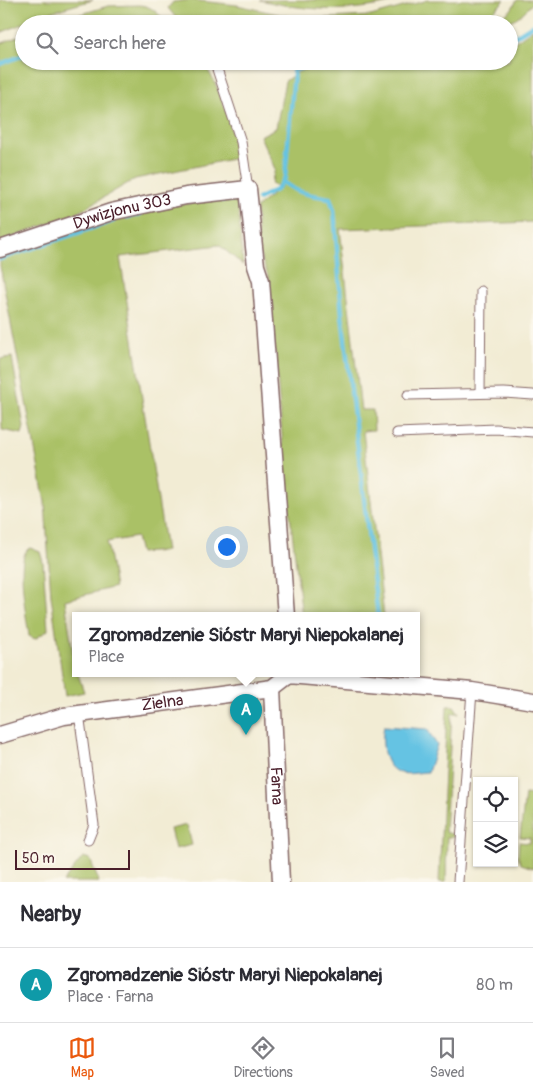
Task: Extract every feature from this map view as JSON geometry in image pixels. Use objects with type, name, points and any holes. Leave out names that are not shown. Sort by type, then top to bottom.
[{"type":"street","name":"Dywizjonu 303","points":[[0,249],[110,212],[186,196],[248,189]]},
{"type":"street","points":[[248,189],[256,266],[261,281],[286,612]]},
{"type":"street","points":[[272,688],[285,677]]},
{"type":"street","points":[[321,677],[472,691],[533,701]]},
{"type":"street","name":"Zielna","points":[[0,735],[79,713],[272,688]]},
{"type":"street","name":"Farna","points":[[272,688],[281,882]]},
{"type":"lane","points":[[217,70],[241,142],[248,189]]},
{"type":"lane","points":[[480,393],[481,290]]},
{"type":"lane","points":[[408,395],[480,393],[533,395]]},
{"type":"lane","points":[[397,433],[496,429],[533,432]]},
{"type":"lane","points":[[458,882],[472,691]]},
{"type":"lane","points":[[79,713],[94,824],[88,840]]},
{"type":"green space","points":[[0,0],[93,0],[44,15],[15,15],[15,27],[0,33]]},
{"type":"green space","points":[[190,0],[237,5],[282,15],[174,15],[168,8],[173,2]]},
{"type":"green space","points":[[260,0],[400,0],[348,9],[312,9]]},
{"type":"green space","points":[[428,0],[505,0],[490,15],[375,15]]},
{"type":"green space","points":[[517,0],[533,0],[525,11],[518,16],[505,15],[511,10]]},
{"type":"green space","points":[[142,5],[151,8],[160,15],[78,15],[108,6]]},
{"type":"green space","points":[[533,29],[533,222],[340,229],[361,410],[373,410],[374,430],[363,431],[384,612],[302,612],[285,472],[269,278],[258,250],[256,208],[281,187],[271,184],[275,169],[260,136],[276,128],[285,81],[303,70],[518,70],[518,40]]},
{"type":"green space","points":[[15,38],[15,70],[207,70],[225,107],[237,158],[135,179],[77,213],[0,242],[0,44]]},
{"type":"green space","points":[[234,198],[238,207],[243,265],[219,245],[120,257],[166,551],[140,553],[136,537],[107,542],[115,587],[65,600],[72,647],[72,677],[79,677],[84,692],[65,696],[51,596],[45,502],[0,266],[0,254],[137,210]]},
{"type":"green space","points":[[12,357],[24,427],[22,434],[2,430],[0,359]]},
{"type":"green space","points":[[30,548],[40,552],[43,562],[48,630],[35,639],[29,636],[22,574],[25,553]]},
{"type":"green space","points":[[447,706],[454,706],[459,713],[452,713],[445,832],[455,835],[454,837],[447,837],[446,882],[439,882]]},
{"type":"green space","points":[[525,794],[533,795],[533,868],[521,864],[518,856],[519,842],[530,843],[530,838],[520,837]]},
{"type":"green space","points":[[187,825],[192,845],[175,849],[170,829]]},
{"type":"green space","points":[[83,857],[90,859],[99,882],[63,882]]},
{"type":"water","points":[[384,726],[427,729],[437,745],[428,772],[404,774],[390,766],[384,753]]},
{"type":"waterway","points":[[518,34],[533,25]]},
{"type":"waterway","points":[[0,64],[15,58]]},
{"type":"waterway","points":[[258,199],[276,190],[285,178],[294,70]]},
{"type":"waterway","points":[[283,182],[299,192],[330,198],[334,210],[342,315],[378,612]]},
{"type":"waterway","points":[[222,200],[234,199],[243,202],[243,205]]},
{"type":"waterway","points":[[127,217],[140,214]]},
{"type":"waterway","points":[[0,259],[113,221]]},
{"type":"place","name":"Zgromadzenie Sióstr Maryi Niepokalanej","points":[[246,735]]}]
